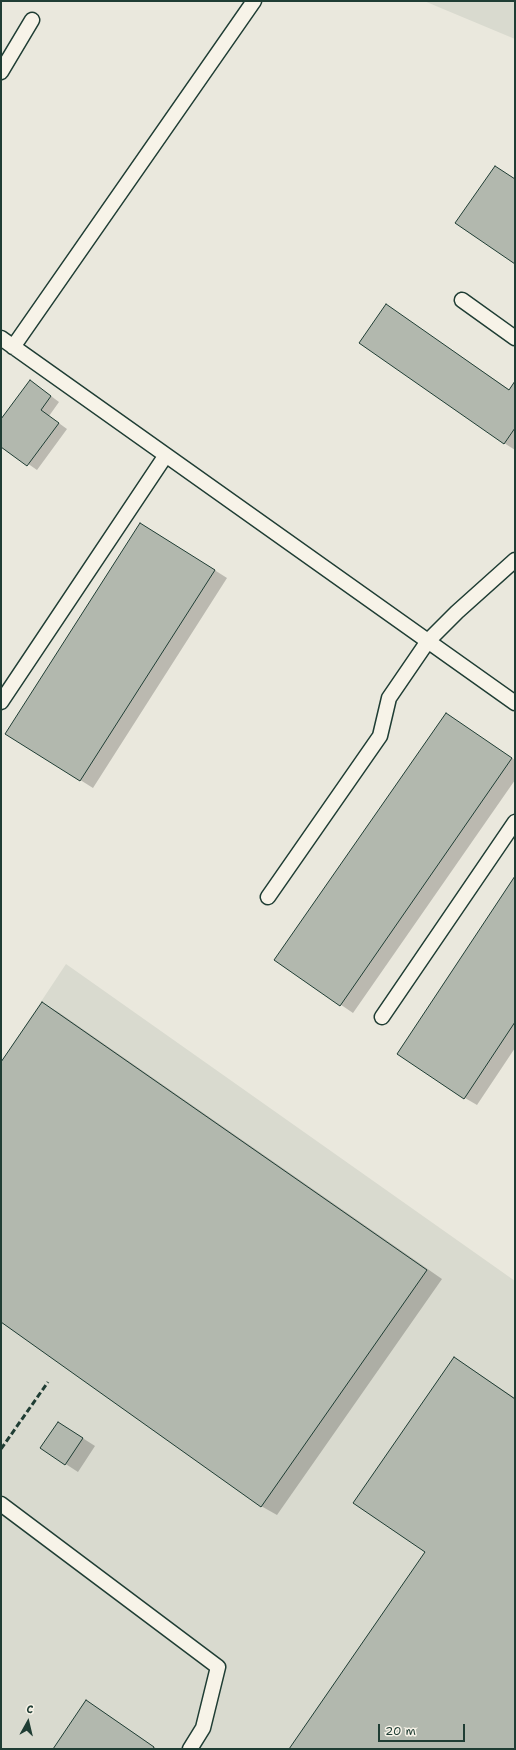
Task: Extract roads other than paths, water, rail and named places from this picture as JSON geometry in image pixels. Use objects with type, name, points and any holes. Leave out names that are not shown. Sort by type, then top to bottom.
[{"type":"lane","points":[[13,347],[254,1]]},
{"type":"lane","points":[[1,72],[32,20]]},
{"type":"lane","points":[[462,300],[515,338]]},
{"type":"lane","points":[[1,338],[515,703]]},
{"type":"lane","points":[[1,702],[166,456]]},
{"type":"lane","points":[[268,897],[380,736],[389,698],[428,641],[457,612],[515,560]]},
{"type":"lane","points":[[382,1017],[515,822]]},
{"type":"lane","points":[[1,1504],[218,1666],[203,1728],[190,1749]]},
{"type":"railway","points":[[1,1449],[48,1382]]}]
